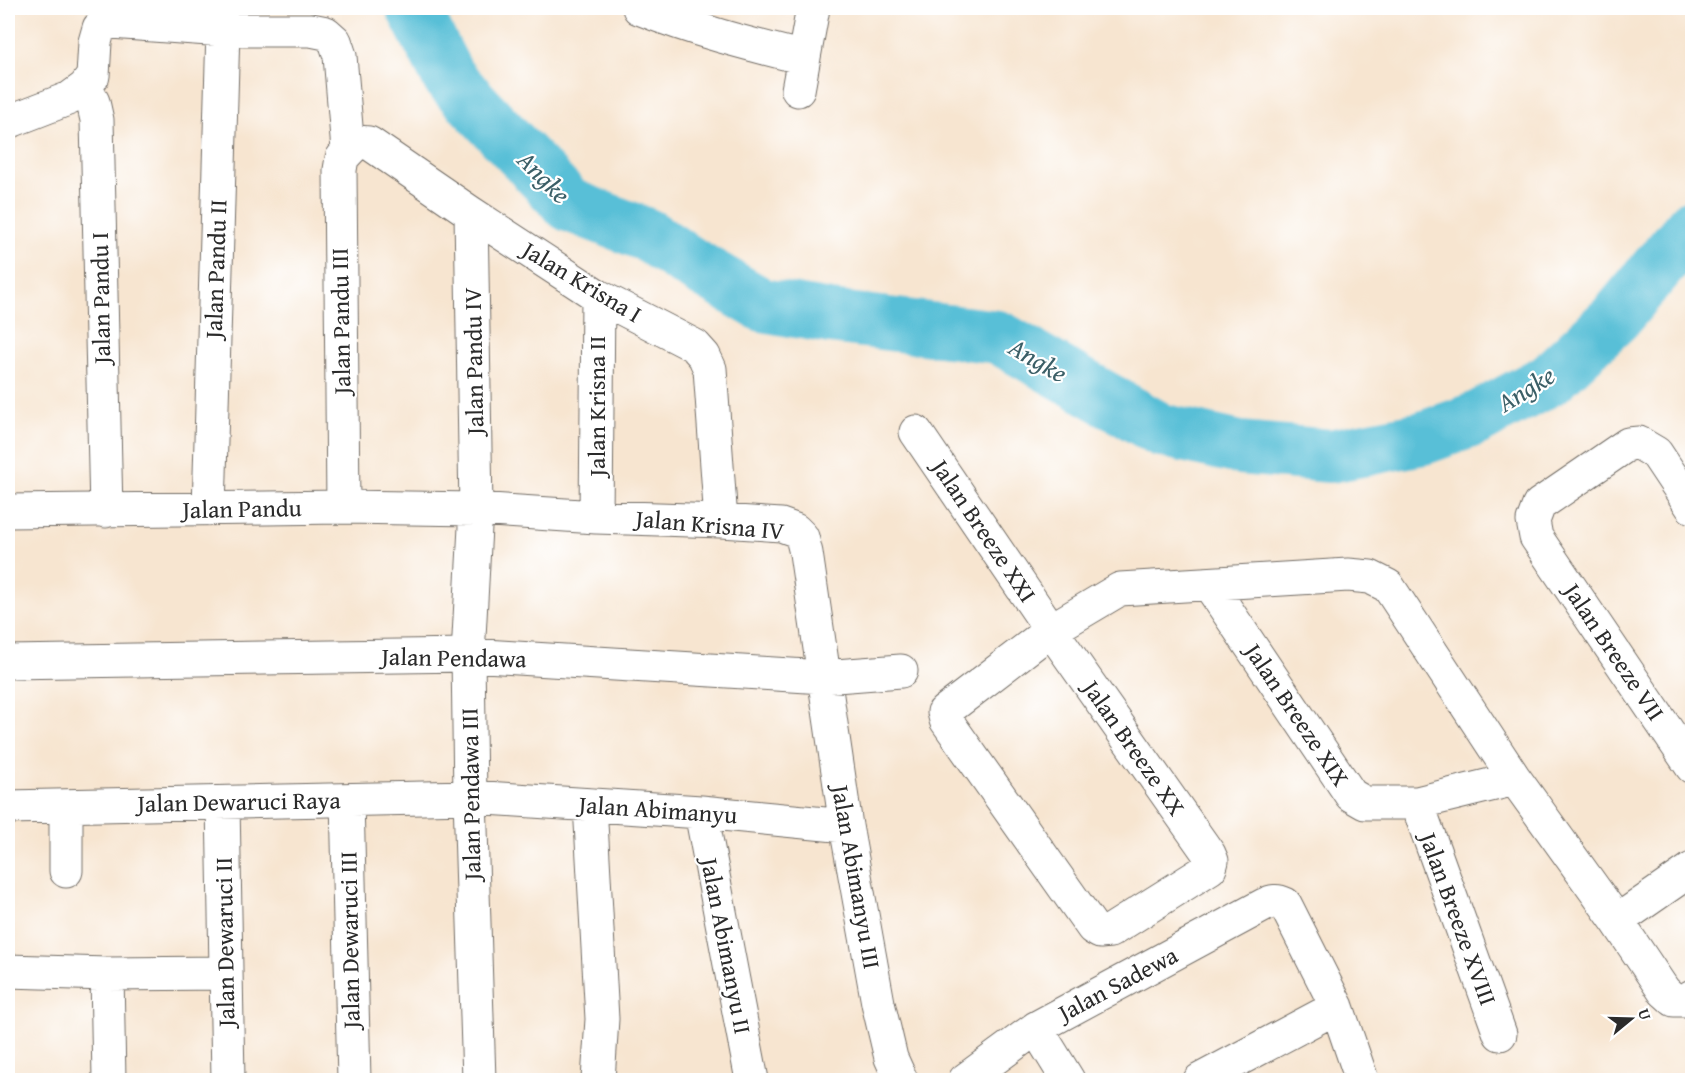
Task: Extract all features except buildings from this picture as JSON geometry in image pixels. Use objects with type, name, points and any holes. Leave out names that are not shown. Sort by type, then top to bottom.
[{"type":"street","points":[[639,8],[725,38],[804,58]]},
{"type":"street","points":[[798,90],[813,8]]},
{"type":"street","points":[[8,122],[70,98],[85,87],[93,76],[95,42],[99,28],[111,22],[223,30],[311,30],[326,33],[335,42],[340,56],[353,146],[369,144],[471,213]]},
{"type":"street","name":"Jalan Pandu II","points":[[209,509],[223,30]]},
{"type":"street","name":"Jalan Pandu I","points":[[85,87],[93,102],[97,120],[106,510]]},
{"type":"street","name":"Jalan Pandu III","points":[[343,507],[340,170],[342,158],[353,146]]},
{"type":"street","name":"Jalan Krisna I","points":[[471,213],[598,296],[695,346],[704,356],[710,369],[721,521]]},
{"type":"street","name":"Jalan Pandu IV","points":[[471,213],[476,508]]},
{"type":"street","name":"Jalan Krisna II","points":[[596,517],[598,296]]},
{"type":"street","name":"Jalan Breeze XXI","points":[[916,432],[1051,630]]},
{"type":"street","name":"Jalan Breeze VII","points":[[1692,507],[1656,453],[1639,443],[1628,444],[1539,505],[1533,521],[1536,537],[1692,767]]},
{"type":"street","name":"Jalan Pandu","points":[[8,511],[343,507],[476,508]]},
{"type":"street","name":"Jalan Krisna IV","points":[[476,508],[596,517],[781,525],[795,530],[802,537],[806,553],[823,677]]},
{"type":"street","name":"Jalan Pendawa III","points":[[476,508],[468,655],[479,1080]]},
{"type":"street","points":[[1051,630],[1120,589],[1348,575],[1370,577],[1388,586],[1515,778],[1664,991],[1683,998]]},
{"type":"street","name":"Jalan Breeze XIX","points":[[1209,584],[1351,795],[1365,803],[1417,803],[1515,778]]},
{"type":"street","name":"Jalan Breeze XX","points":[[1051,630],[1212,861],[1210,868],[1110,931],[1100,932],[1093,928],[946,720],[944,712],[1051,630]]},
{"type":"street","name":"Jalan Pendawa","points":[[8,662],[468,655],[823,677],[901,671]]},
{"type":"street","name":"Jalan Abimanyu III","points":[[823,677],[846,826],[878,1003],[897,1079]]},
{"type":"street","name":"Jalan Dewaruci Raya","points":[[8,807],[470,797]]},
{"type":"street","name":"Jalan Abimanyu","points":[[470,797],[846,826]]},
{"type":"street","name":"Jalan Dewaruci III","points":[[347,800],[354,1080]]},
{"type":"street","name":"Jalan Dewaruci II","points":[[223,803],[228,1080]]},
{"type":"street","name":"Jalan Breeze XVIII","points":[[1417,803],[1500,1034]]},
{"type":"street","points":[[590,805],[602,1019],[598,1080]]},
{"type":"street","points":[[66,806],[66,871]]},
{"type":"street","name":"Jalan Abimanyu II","points":[[700,813],[752,1080]]},
{"type":"street","points":[[1617,921],[1692,869]]},
{"type":"street","name":"Jalan Sadewa","points":[[965,1080],[1036,1028],[1270,901],[1285,904],[1336,1006]]},
{"type":"street","points":[[8,970],[107,974],[225,973]]},
{"type":"street","points":[[107,974],[109,1080]]},
{"type":"street","points":[[1207,1079],[1336,1006],[1362,1080]]},
{"type":"street","points":[[602,1019],[617,1080]]},
{"type":"street","points":[[1036,1028],[1068,1080]]},
{"type":"waterway","name":"Angke","points":[[413,8],[449,78],[569,205],[647,235],[762,305],[830,317],[998,337],[1161,430],[1240,448],[1330,456],[1423,438],[1476,419],[1550,379],[1616,317],[1692,226]]}]
